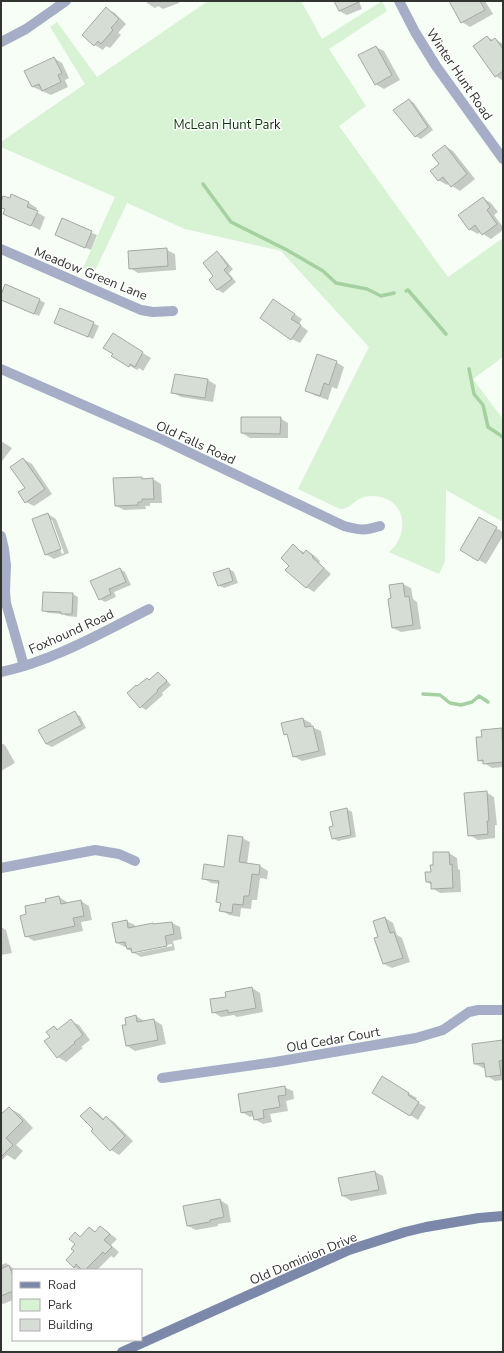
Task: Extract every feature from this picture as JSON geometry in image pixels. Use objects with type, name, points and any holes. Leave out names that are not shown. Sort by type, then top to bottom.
[{"type":"main road","name":"Old Dominion Drive","points":[[122,1352],[349,1250],[405,1232],[426,1227],[479,1218],[503,1216]]},
{"type":"street","points":[[1,42],[26,28],[66,1]]},
{"type":"street","name":"Winter Hunt Road","points":[[399,1],[415,32],[436,66],[503,159]]},
{"type":"street","name":"Meadow Green Lane","points":[[1,250],[141,310],[153,312],[174,311]]},
{"type":"street","name":"Old Falls Road","points":[[1,369],[161,439],[344,526],[357,530],[368,530],[380,526]]},
{"type":"street","points":[[1,536],[6,564],[6,602],[24,666]]},
{"type":"street","name":"Foxhound Road","points":[[1,672],[24,666],[68,649],[149,609]]},
{"type":"street","points":[[1,868],[95,850],[119,854],[135,861]]},
{"type":"street","name":"Old Cedar Court","points":[[162,1078],[275,1062],[416,1038],[443,1030],[469,1012],[478,1010],[503,1010]]},
{"type":"green space","name":"McLean Hunt Park","points":[[208,1],[301,1],[322,39],[382,1],[387,11],[329,49],[366,106],[339,126],[448,277],[503,238],[503,357],[473,379],[503,419],[503,522],[446,490],[445,561],[439,574],[389,552],[400,537],[402,520],[396,505],[389,500],[377,496],[366,497],[359,499],[346,508],[340,509],[298,489],[369,347],[281,251],[185,229],[127,203],[94,273],[83,268],[115,197],[1,147],[1,142],[85,84],[50,27],[57,22],[97,77]]},
{"type":"building","points":[[334,1],[361,1],[339,11]]},
{"type":"building","points":[[449,1],[480,1],[485,10],[461,23]]},
{"type":"building","points":[[106,7],[119,19],[111,28],[113,30],[101,44],[98,41],[94,46],[82,35]]},
{"type":"building","points":[[487,36],[491,41],[495,38],[503,49],[503,71],[495,77],[473,46]]},
{"type":"building","points":[[376,46],[392,75],[375,85],[358,55]]},
{"type":"building","points":[[54,57],[62,73],[58,75],[61,82],[42,91],[39,84],[32,87],[24,71]]},
{"type":"building","points":[[409,99],[428,127],[415,137],[393,110]]},
{"type":"building","points":[[445,145],[467,174],[451,187],[443,177],[438,181],[430,171],[439,164],[432,155]]},
{"type":"building","points":[[11,194],[29,202],[27,207],[38,211],[31,226],[3,214],[5,209],[1,208],[1,202],[3,196],[10,198]]},
{"type":"building","points":[[483,197],[490,207],[487,210],[497,224],[482,235],[475,225],[469,230],[458,215]]},
{"type":"building","points":[[62,218],[92,231],[85,248],[55,235]]},
{"type":"building","points":[[167,248],[168,266],[129,269],[128,251]]},
{"type":"building","points":[[217,251],[228,266],[224,270],[232,279],[217,290],[209,280],[213,276],[203,263]]},
{"type":"building","points":[[5,284],[40,299],[34,314],[1,300],[1,295]]},
{"type":"building","points":[[273,299],[295,314],[291,319],[301,325],[291,340],[260,318]]},
{"type":"building","points":[[60,308],[94,322],[88,337],[54,323]]},
{"type":"building","points":[[113,333],[143,352],[135,367],[130,364],[129,367],[111,356],[113,354],[103,348]]},
{"type":"building","points":[[317,354],[337,361],[329,385],[324,383],[320,396],[305,391]]},
{"type":"building","points":[[175,374],[208,379],[205,398],[171,393]]},
{"type":"building","points":[[241,417],[281,417],[280,434],[241,433]]},
{"type":"building","points":[[23,458],[45,489],[25,503],[18,492],[25,488],[10,467]]},
{"type":"building","points":[[142,477],[142,479],[153,478],[154,499],[142,499],[142,502],[138,502],[138,505],[115,506],[113,478]]},
{"type":"building","points":[[48,513],[61,549],[45,555],[32,519]]},
{"type":"building","points":[[479,517],[497,527],[478,561],[460,550]]},
{"type":"building","points":[[293,544],[303,554],[306,550],[324,568],[306,588],[285,570],[289,566],[281,558]]},
{"type":"building","points":[[120,568],[126,582],[109,589],[111,594],[99,600],[90,581]]},
{"type":"building","points":[[229,568],[233,581],[218,586],[213,573]]},
{"type":"building","points":[[403,583],[405,597],[409,596],[413,625],[392,628],[388,599],[391,598],[389,585]]},
{"type":"building","points":[[43,592],[73,593],[72,614],[42,611]]},
{"type":"building","points":[[158,672],[167,681],[140,708],[127,693],[147,678],[149,680]]},
{"type":"building","points":[[75,711],[82,725],[46,744],[38,730]]},
{"type":"building","points":[[303,718],[305,727],[313,726],[319,751],[293,757],[287,734],[284,735],[281,723]]},
{"type":"building","points":[[502,728],[503,762],[483,764],[483,760],[478,761],[476,737],[482,737],[481,730]]},
{"type":"building","points":[[487,791],[489,821],[487,821],[488,834],[468,836],[464,793]]},
{"type":"building","points":[[347,808],[351,835],[332,839],[329,827],[333,826],[330,812]]},
{"type":"building","points":[[228,835],[243,837],[239,862],[260,865],[259,875],[252,874],[249,896],[244,896],[243,905],[233,904],[232,913],[219,911],[221,903],[216,902],[219,881],[202,879],[204,864],[224,867]]},
{"type":"building","points":[[433,852],[449,852],[450,865],[452,864],[453,888],[431,889],[431,882],[426,882],[425,872],[431,872],[430,865],[433,865]]},
{"type":"building","points":[[59,896],[61,904],[81,900],[84,916],[73,918],[75,926],[25,937],[20,916],[26,914],[25,906],[46,902],[45,899]]},
{"type":"building","points":[[385,917],[390,933],[394,932],[403,958],[383,964],[374,938],[378,937],[373,921]]},
{"type":"building","points":[[127,920],[128,928],[153,923],[172,922],[174,934],[165,936],[167,946],[132,953],[131,948],[127,949],[125,942],[116,943],[112,923]]},
{"type":"building","points":[[252,987],[256,1008],[228,1013],[228,1010],[212,1013],[210,999],[226,997],[225,992]]},
{"type":"building","points":[[136,1015],[137,1022],[154,1019],[158,1040],[126,1046],[122,1025],[126,1025],[125,1018]]},
{"type":"building","points":[[71,1019],[83,1035],[57,1058],[44,1041],[50,1037],[46,1032],[54,1026],[57,1030]]},
{"type":"building","points":[[503,1040],[503,1060],[499,1061],[501,1075],[486,1077],[484,1063],[474,1064],[472,1044]]},
{"type":"building","points":[[382,1076],[409,1093],[408,1095],[419,1102],[410,1116],[372,1093]]},
{"type":"building","points":[[285,1086],[286,1095],[278,1096],[280,1107],[263,1110],[264,1118],[254,1120],[252,1111],[241,1113],[238,1094]]},
{"type":"building","points":[[9,1107],[23,1121],[6,1138],[13,1145],[1,1157],[1,1114]]},
{"type":"building","points":[[90,1107],[103,1120],[106,1116],[125,1136],[110,1151],[91,1131],[93,1129],[80,1116]]},
{"type":"building","points":[[375,1171],[379,1190],[342,1196],[338,1178]]},
{"type":"building","points":[[220,1199],[224,1217],[210,1220],[210,1222],[187,1226],[183,1206]]},
{"type":"building","points":[[100,1226],[110,1234],[104,1240],[112,1247],[105,1254],[103,1252],[86,1269],[81,1269],[76,1264],[74,1268],[66,1260],[74,1251],[71,1249],[75,1244],[69,1239],[75,1232],[80,1237],[89,1227],[95,1232]]},
{"type":"building","points":[[9,1265],[12,1273],[12,1291],[1,1296],[1,1269]]},
{"type":"waterway","points":[[203,184],[231,222],[287,250],[323,271],[336,283],[367,289],[381,296],[394,293]]},
{"type":"waterway","points":[[406,291],[408,290],[446,334]]},
{"type":"waterway","points":[[469,369],[474,394],[483,405],[488,427],[503,437]]},
{"type":"waterway","points":[[423,694],[440,695],[450,703],[461,705],[472,702],[479,696],[488,702]]}]
